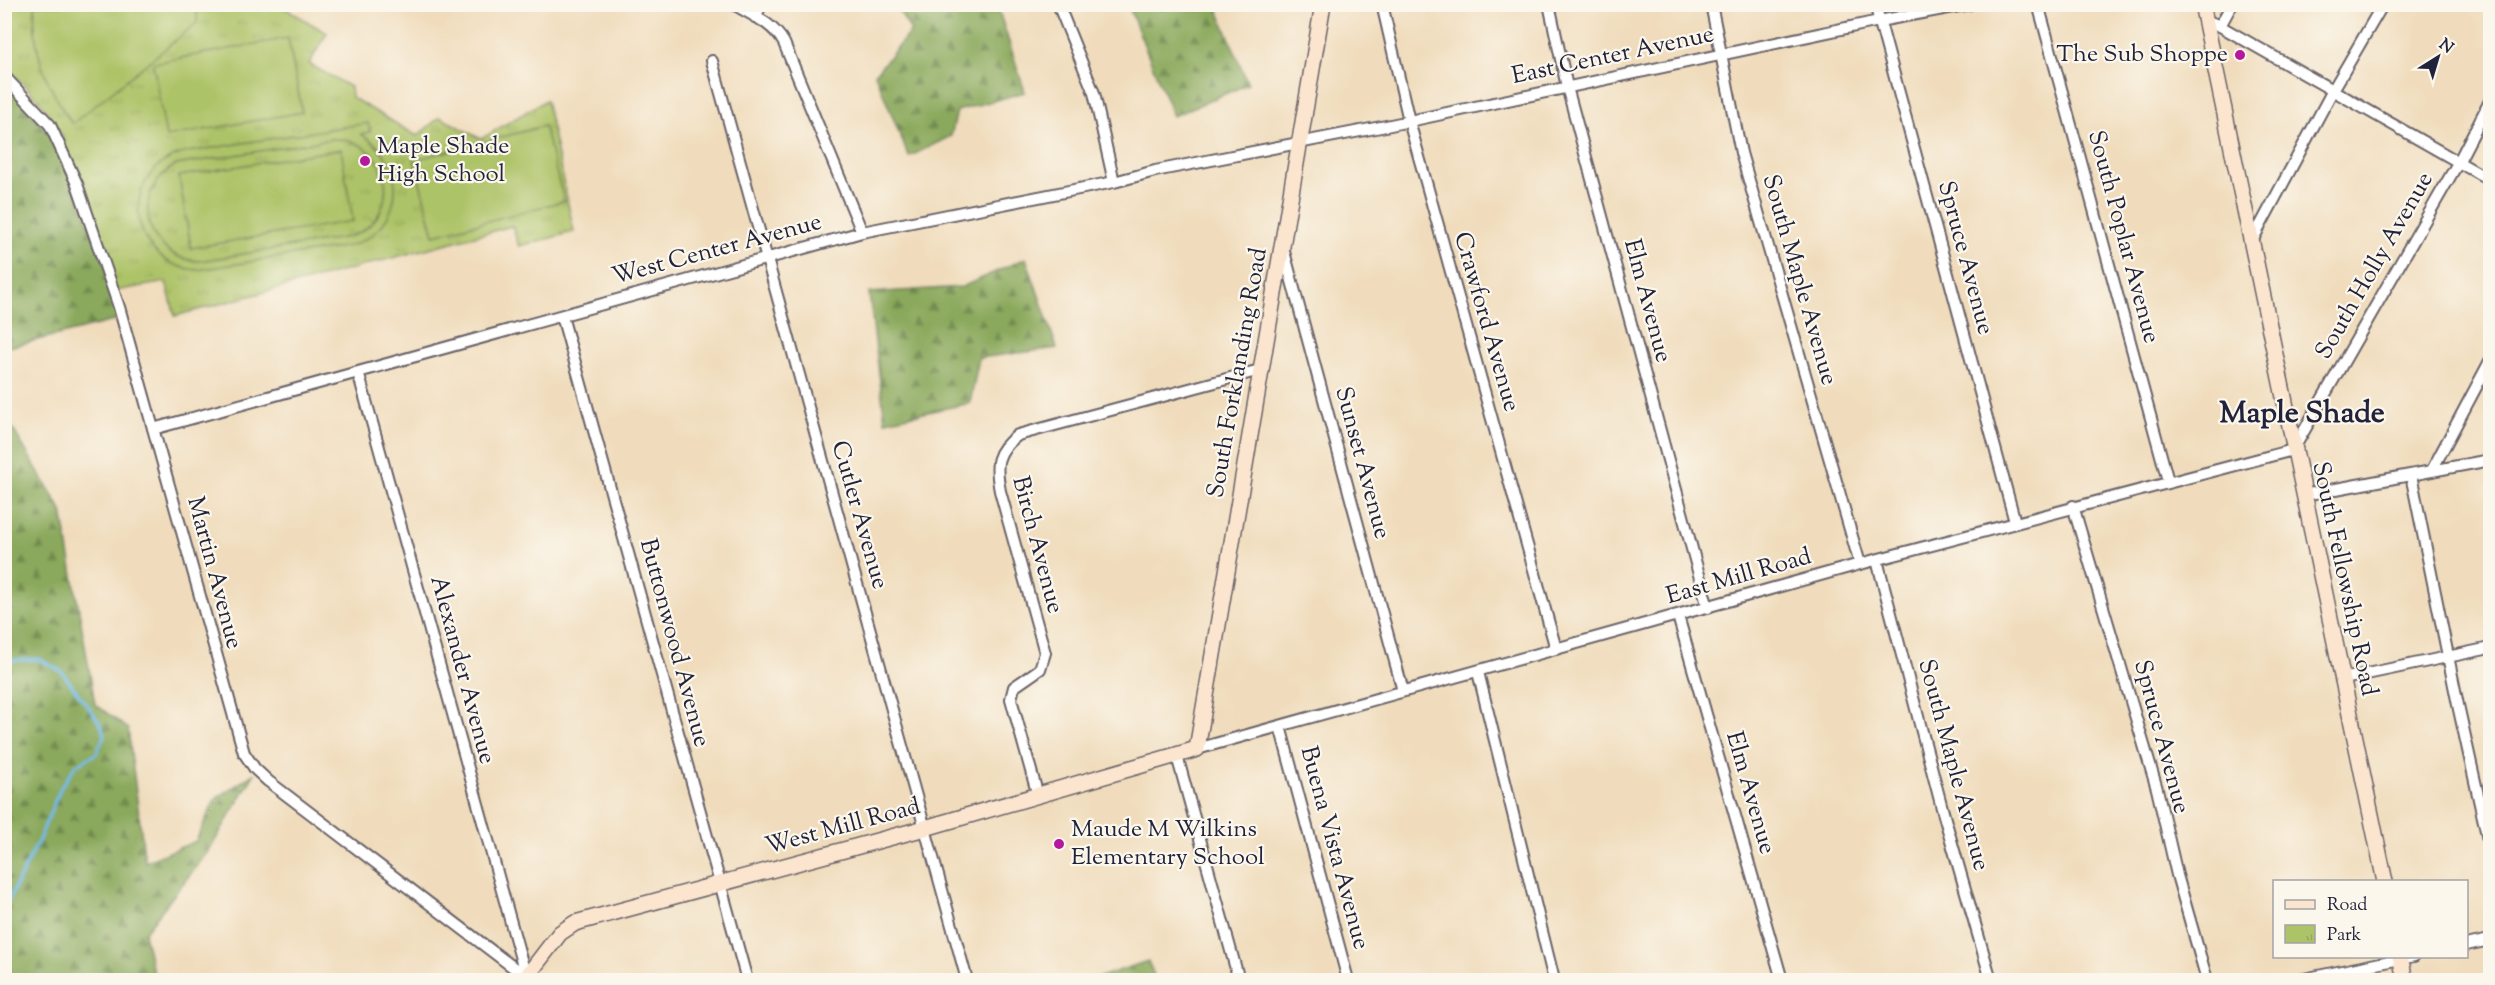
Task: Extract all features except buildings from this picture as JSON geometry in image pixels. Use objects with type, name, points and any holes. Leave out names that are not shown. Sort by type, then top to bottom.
[{"type":"street","points":[[733,4],[777,31],[784,43],[862,232]]},
{"type":"street","points":[[755,17],[762,4]]},
{"type":"street","points":[[1058,4],[1094,93],[1114,182]]},
{"type":"street","name":"South Forklanding Road","points":[[1197,749],[1323,4]]},
{"type":"street","name":"Crawford Avenue","points":[[1382,4],[1409,121],[1556,649]]},
{"type":"street","name":"Elm Avenue","points":[[1549,4],[1567,87],[1708,608]]},
{"type":"street","name":"South Maple Avenue","points":[[1711,4],[1736,130],[1765,241],[1860,564]]},
{"type":"street","name":"Spruce Avenue","points":[[1875,4],[2015,522]]},
{"type":"street","name":"East Center Avenue","points":[[1300,143],[1722,56],[1879,21],[1970,4]]},
{"type":"street","name":"South Poplar Avenue","points":[[2037,4],[2168,481]]},
{"type":"street","points":[[2220,26],[2232,4]]},
{"type":"street","points":[[2251,245],[2333,90],[2383,4]]},
{"type":"street","points":[[2203,12],[2220,26],[2490,180]]},
{"type":"street","name":"South Fellowship Road","points":[[2203,12],[2385,880]]},
{"type":"street","name":"Cutler Avenue","points":[[712,62],[967,981]]},
{"type":"street","name":"Martin Avenue","points":[[4,75],[50,125],[65,156],[118,307],[237,734],[251,764],[268,781],[526,979]]},
{"type":"street","name":"South Holly Avenue","points":[[2293,450],[2459,162],[2490,101]]},
{"type":"street","name":"West Center Avenue","points":[[153,429],[862,232],[1300,143]]},
{"type":"street","name":"Sunset Avenue","points":[[1282,245],[1403,691]]},
{"type":"street","name":"Buttonwood Avenue","points":[[562,316],[747,981]]},
{"type":"street","points":[[2432,470],[2490,362]]},
{"type":"street","name":"Birch Avenue","points":[[1038,796],[1011,699],[1014,687],[1041,669],[1045,654],[1000,491],[996,470],[1002,451],[1018,435],[1260,370]]},
{"type":"street","name":"Alexander Avenue","points":[[358,372],[526,979]]},
{"type":"street","name":"East Mill Road","points":[[1197,749],[1860,564],[2073,506],[2293,450]]},
{"type":"street","points":[[2304,495],[2490,460]]},
{"type":"street","points":[[2411,475],[2490,849]]},
{"type":"street","name":"Spruce Avenue","points":[[2073,506],[2157,789],[2160,812],[2207,981]]},
{"type":"street","name":"South Maple Avenue","points":[[1877,560],[1943,812],[1991,981]]},
{"type":"street","name":"Elm Avenue","points":[[1678,616],[1782,981]]},
{"type":"street","points":[[2343,679],[2490,648]]},
{"type":"street","points":[[1478,672],[1554,981]]},
{"type":"street","name":"Buena Vista Avenue","points":[[1280,726],[1348,981]]},
{"type":"street","name":"West Mill Road","points":[[526,979],[557,937],[570,926],[925,828],[1197,749]]},
{"type":"street","points":[[1177,756],[1239,981]]},
{"type":"street","points":[[2468,945],[2490,940]]},
{"type":"street","points":[[2299,981],[2405,958],[2405,981]]},
{"type":"green space","name":"Maple Shade High School","points":[[5,5],[280,5],[327,33],[309,64],[350,87],[351,97],[417,136],[440,117],[481,139],[546,100],[574,232],[519,246],[512,226],[175,316],[166,282],[115,291],[56,143],[63,137],[42,104],[5,65]]},
{"type":"green space","points":[[35,5],[191,5],[197,11],[197,23],[72,124],[48,82],[38,53],[34,22]]},
{"type":"green space","points":[[890,5],[997,5],[1025,92],[957,111],[951,136],[909,157],[875,74],[911,31],[897,7]]},
{"type":"green space","points":[[1128,5],[1216,5],[1248,84],[1173,116]]},
{"type":"green space","points":[[288,38],[302,112],[166,137],[153,63]]},
{"type":"green space","points":[[4,80],[56,143],[115,291],[118,320],[5,348]]},
{"type":"green space","points":[[368,123],[370,132],[361,134],[377,146],[388,161],[394,178],[395,194],[391,211],[382,226],[368,238],[349,246],[198,270],[174,264],[156,252],[144,235],[139,215],[140,195],[149,176],[165,161],[188,152]],"holes":[[[332,139],[353,142],[370,152],[380,166],[385,183],[384,200],[377,217],[363,230],[343,238],[199,261],[181,257],[166,249],[155,237],[149,222],[148,206],[152,191],[161,177],[176,165]]]},
{"type":"green space","points":[[544,126],[564,201],[434,235],[414,160]]},
{"type":"green space","points":[[341,149],[353,221],[191,248],[179,176]]},
{"type":"green space","points":[[1026,258],[1057,348],[979,358],[970,403],[885,421],[869,293],[962,287]]},
{"type":"green space","points":[[4,414],[62,511],[95,704],[128,729],[145,862],[196,841],[215,799],[255,773],[210,849],[144,933],[153,972],[164,980],[5,980]]},
{"type":"green space","points":[[1148,961],[1156,980],[1091,980]]},
{"type":"waterway","points":[[4,661],[39,659],[61,671],[93,713],[102,727],[104,736],[96,754],[76,765],[61,787],[38,842],[4,909]]},
{"type":"place","name":"The Sub Shoppe","points":[[2240,55]]},
{"type":"place","name":"Maple Shade High School","points":[[365,161]]},
{"type":"place","name":"Maude M Wilkins Elementary School","points":[[1059,844]]},
{"type":"district","name":"Maple Shade","points":[[2302,414]]}]
